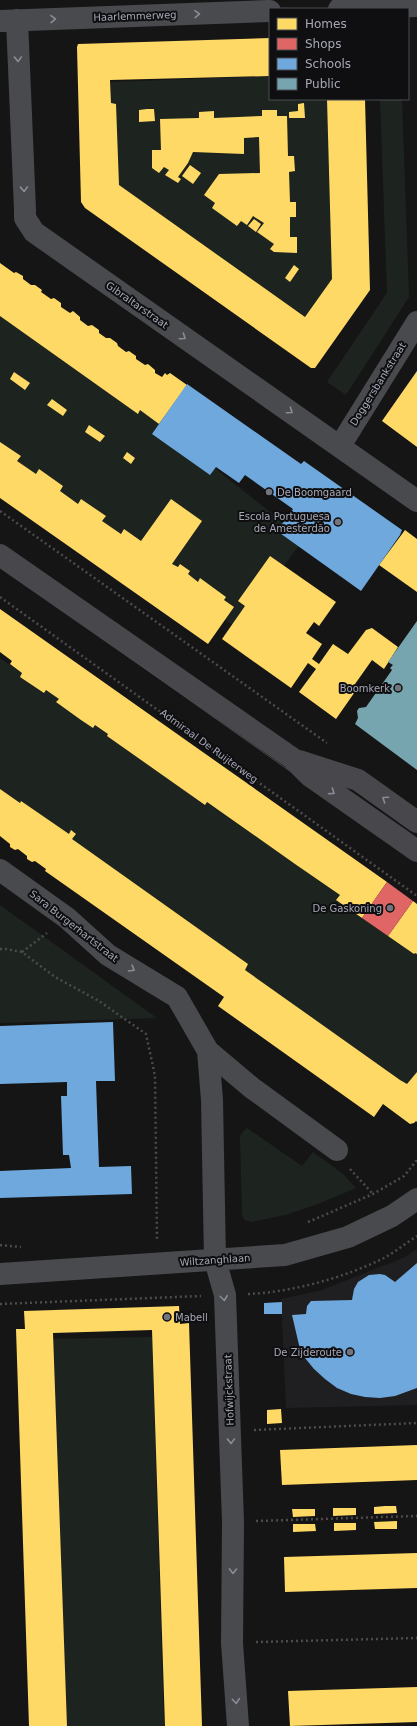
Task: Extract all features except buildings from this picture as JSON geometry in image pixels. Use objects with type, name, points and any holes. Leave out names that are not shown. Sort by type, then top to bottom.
[{"type":"street","points":[[365,8],[417,6]]},
{"type":"street","name":"Haarlemmerweg","points":[[8,20],[269,11]]},
{"type":"street","name":"Gibraltarstraat","points":[[8,20],[25,218],[28,226],[34,232],[417,501]]},
{"type":"street","name":"Doggersbankstraat","points":[[340,446],[417,322]]},
{"type":"street","points":[[0,555],[292,758],[310,776],[417,851]]},
{"type":"street","points":[[292,758],[358,780],[417,822]]},
{"type":"street","name":"Sara Burgerhartstraat","points":[[0,870],[67,918],[108,955],[177,997],[208,1051],[252,1088],[337,1150]]},
{"type":"street","name":"Sara Burgerhartstraat","points":[[208,1051],[212,1100],[216,1240],[215,1260]]},
{"type":"street","name":"Wiltzanghlaan","points":[[0,1274],[285,1255],[348,1237],[392,1216],[417,1199]]},
{"type":"street","name":"Hofwijckstraat","points":[[215,1260],[225,1295],[231,1430],[233,1522],[232,1643],[238,1726]]},
{"type":"path","points":[[0,510],[329,745]]},
{"type":"path","name":"Admiraal De Ruijterweg","points":[[0,597],[417,896]]},
{"type":"path","points":[[22,952],[67,918]]},
{"type":"path","points":[[0,950],[6,949],[22,952],[55,977],[99,1001],[146,1034],[155,1076],[158,1243]]},
{"type":"path","points":[[337,1150],[344,1163],[373,1194]]},
{"type":"path","points":[[231,1430],[417,1423]]},
{"type":"path","points":[[233,1522],[417,1516]]},
{"type":"path","points":[[232,1643],[417,1638]]},
{"type":"shaded area","points":[[269,76],[269,100],[335,100],[334,289],[301,329],[110,197],[111,82]]},
{"type":"shaded area","points":[[380,100],[402,100],[409,297],[346,395],[327,382],[387,293]]},
{"type":"shaded area","points":[[0,297],[304,539],[237,628],[0,462]]},
{"type":"shaded area","points":[[0,658],[417,949],[417,1098],[0,810]]},
{"type":"shaded area","points":[[0,905],[157,1018],[0,1023]]},
{"type":"shaded area","points":[[247,1128],[302,1166],[313,1152],[342,1173],[356,1188],[318,1204],[285,1215],[252,1222],[245,1220],[242,1215],[240,1137]]},
{"type":"shaded area","name":"De Zijderoute","points":[[417,1249],[417,1405],[286,1408],[281,1299],[322,1290],[405,1257]]},
{"type":"shaded area","points":[[152,1337],[164,1726],[64,1726],[47,1339]]},
{"type":"tram line","points":[[0,550],[417,844]]},
{"type":"tram line","points":[[0,566],[417,861]]},
{"type":"place","name":"De Boomgaard","points":[[269,492]]},
{"type":"place","name":"Escola Portuguesa de Amesterdão","points":[[338,522]]},
{"type":"place","name":"Boomkerk","points":[[398,688]]},
{"type":"place","name":"De Gaskoning","points":[[390,908]]},
{"type":"place","name":"Mabell","points":[[167,1317]]},
{"type":"place","name":"De Zijderoute","points":[[350,1352]]}]
